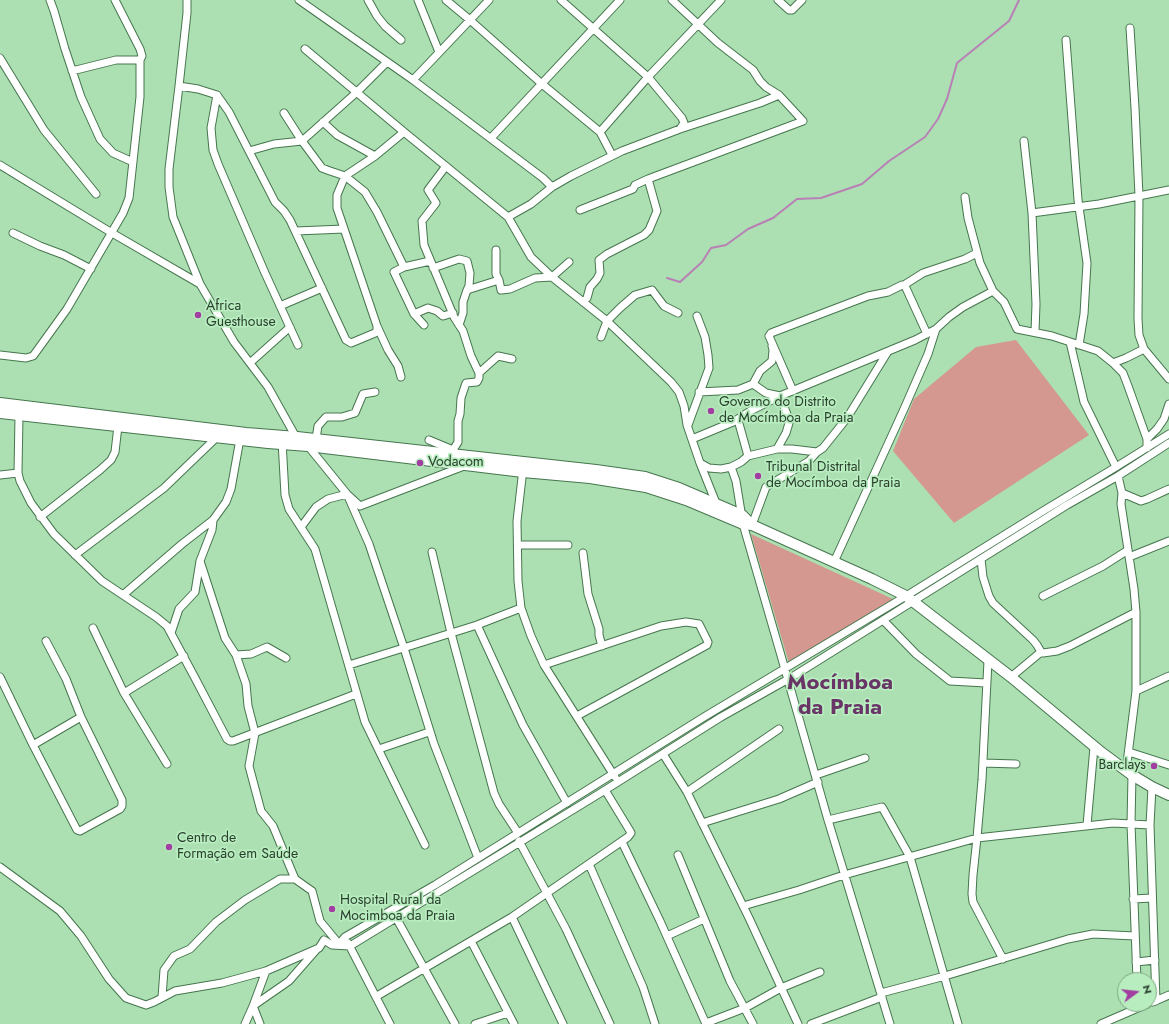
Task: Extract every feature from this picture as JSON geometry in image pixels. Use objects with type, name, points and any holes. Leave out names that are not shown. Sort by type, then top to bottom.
[{"type":"street","points":[[50,0],[81,97],[100,139],[113,153],[133,162]]},
{"type":"street","points":[[0,355],[26,358],[33,356],[67,309],[112,233],[129,198],[140,97],[140,60],[142,56],[140,49],[115,0]]},
{"type":"street","points":[[187,0],[187,13],[179,86],[170,150],[169,187],[173,217],[200,284],[234,342],[251,362],[268,387],[301,443],[347,494],[360,506],[466,465]]},
{"type":"street","points":[[299,0],[413,80],[543,178],[552,187]]},
{"type":"street","points":[[368,0],[381,21],[401,40]]},
{"type":"street","points":[[418,0],[439,52]]},
{"type":"street","points":[[446,0],[542,84],[600,132],[612,155]]},
{"type":"street","points":[[413,80],[489,0]]},
{"type":"street","points":[[561,0],[648,77],[682,118],[684,123],[680,129]]},
{"type":"street","points":[[490,138],[620,0]]},
{"type":"street","points":[[580,210],[633,189],[635,185],[648,179],[804,121],[779,95],[766,87],[760,81],[753,70],[718,43],[672,0]]},
{"type":"street","points":[[600,132],[648,77],[721,0]]},
{"type":"street","points":[[778,0],[789,10],[792,10],[802,0]]},
{"type":"street","points":[[1130,28],[1136,108],[1139,196],[1139,335],[1144,349],[1169,378]]},
{"type":"street","points":[[1066,40],[1079,207],[1087,263],[1084,314],[1079,345]]},
{"type":"street","points":[[305,49],[508,217],[531,257],[552,277],[607,321],[671,382],[679,392],[684,406],[687,425],[716,503]]},
{"type":"street","points":[[0,58],[44,130],[96,194]]},
{"type":"street","points":[[72,71],[116,60],[140,60]]},
{"type":"street","points":[[249,151],[274,144],[302,141],[357,92],[386,62]]},
{"type":"street","points":[[179,86],[198,89],[217,95],[229,112],[274,202],[284,211],[296,231],[348,342],[351,343],[375,333],[377,331],[377,326]]},
{"type":"street","points":[[217,95],[211,128],[213,150],[228,190],[298,345]]},
{"type":"street","points":[[508,217],[531,204],[552,187],[612,155],[680,129],[760,103],[779,95]]},
{"type":"street","points":[[284,113],[322,168],[345,176],[365,192],[377,212],[404,267]]},
{"type":"street","points":[[323,122],[337,135],[375,156]]},
{"type":"street","points":[[400,377],[398,366],[388,350],[377,326],[337,208],[337,195],[345,176],[375,156],[404,132]]},
{"type":"street","points":[[1024,141],[1032,214],[1036,304],[1035,332]]},
{"type":"street","points":[[0,165],[200,284]]},
{"type":"street","points":[[429,440],[453,450],[458,442],[458,422],[461,398],[466,383],[477,382],[479,378],[479,373],[470,356],[462,331],[424,245],[422,221],[436,203],[428,190],[446,166]]},
{"type":"street","points":[[583,302],[590,287],[600,273],[599,260],[607,254],[644,235],[649,230],[657,211],[648,179]]},
{"type":"street","points":[[1032,214],[1079,207],[1169,190]]},
{"type":"street","points":[[965,197],[968,218],[980,263],[993,291],[1004,302],[1017,329],[1035,332],[1098,351],[1113,363],[1123,373],[1147,439],[1147,448]]},
{"type":"street","points":[[296,231],[344,229]]},
{"type":"street","points":[[13,233],[40,246],[64,255],[91,269]]},
{"type":"street","points":[[496,250],[496,274],[501,290],[510,289],[535,278],[552,277],[570,262]]},
{"type":"street","points":[[769,336],[771,333],[820,314],[904,285],[923,273],[965,259],[977,253]]},
{"type":"street","points":[[433,268],[458,259],[467,261],[470,273],[469,286],[463,302],[459,325]]},
{"type":"street","points":[[424,325],[414,314],[394,272],[404,267],[430,261]]},
{"type":"street","points":[[468,290],[499,280]]},
{"type":"street","points":[[904,285],[927,334]]},
{"type":"street","points":[[280,306],[322,288]]},
{"type":"street","points":[[601,337],[607,321],[635,295],[652,290],[664,306],[678,312]]},
{"type":"street","points":[[692,439],[738,420],[752,410],[780,396],[887,353],[927,334],[936,329],[949,316],[993,291]]},
{"type":"street","points":[[414,314],[428,308],[437,311],[443,316],[453,313]]},
{"type":"street","points":[[687,425],[709,368],[705,337],[697,316]]},
{"type":"street","points":[[251,362],[290,327]]},
{"type":"street","points":[[834,562],[904,409],[928,354],[936,329]]},
{"type":"street","points":[[699,392],[738,390],[753,384],[760,371],[772,361],[773,350],[769,336]]},
{"type":"street","points":[[769,336],[793,391]]},
{"type":"street","points":[[1070,342],[1084,402],[1116,467]]},
{"type":"street","points":[[1113,363],[1144,349]]},
{"type":"street","points":[[746,521],[766,487],[809,461],[823,448],[847,418],[887,353]]},
{"type":"street","points":[[479,373],[498,356],[512,358]]},
{"type":"street","points":[[753,384],[766,393],[780,396]]},
{"type":"street","points":[[316,439],[318,426],[326,417],[342,417],[355,413],[363,394],[375,392]]},
{"type":"street","points":[[777,449],[786,433],[789,423],[780,396]]},
{"type":"street","points":[[0,404],[125,424],[240,440],[282,440]]},
{"type":"street","points":[[1147,439],[1164,419],[1169,404]]},
{"type":"street","points":[[0,413],[282,440],[466,465],[596,470],[645,478],[679,488],[716,503],[746,521]]},
{"type":"street","points":[[19,415],[18,473],[20,481],[31,503],[54,534],[74,556],[102,581],[167,626],[227,739],[233,741],[356,694]]},
{"type":"street","points":[[738,420],[748,456]]},
{"type":"street","points":[[40,516],[111,460],[125,424]]},
{"type":"street","points":[[253,1006],[289,982],[319,948],[324,940],[332,945],[339,944],[350,946],[519,841],[883,620],[970,556],[1169,434]]},
{"type":"street","points":[[74,556],[164,488],[217,437]]},
{"type":"street","points":[[301,443],[316,439],[523,467],[646,486],[746,521],[872,579],[910,599],[988,661],[1011,677],[1094,747],[1129,773],[1152,787],[1169,794]]},
{"type":"street","points":[[123,595],[182,544],[213,520],[226,502],[231,489],[240,440]]},
{"type":"street","points":[[282,440],[285,495],[289,508],[315,549],[365,722],[425,845]]},
{"type":"street","points":[[339,944],[345,937],[567,804],[704,717],[784,669],[978,561],[1067,505],[1118,476],[1169,443]]},
{"type":"street","points":[[700,463],[709,468],[721,469],[741,462],[748,456],[777,449],[817,452]]},
{"type":"street","points":[[523,467],[517,521],[518,581],[521,608],[531,636],[544,665],[618,782]]},
{"type":"street","points":[[730,467],[736,481],[784,669],[817,778],[844,875],[890,1024]]},
{"type":"street","points":[[0,475],[18,473]]},
{"type":"street","points":[[1118,476],[1122,493],[1121,504],[1136,612],[1136,691],[1129,752],[1129,773],[1137,972]]},
{"type":"street","points":[[1122,493],[1141,501],[1169,489]]},
{"type":"street","points":[[301,527],[316,508],[328,499],[347,494]]},
{"type":"street","points":[[347,494],[369,544],[430,732],[478,858]]},
{"type":"street","points":[[171,633],[178,609],[195,592],[200,561],[212,530],[213,520]]},
{"type":"street","points":[[1044,596],[1128,553],[1169,540]]},
{"type":"street","points":[[518,546],[568,545]]},
{"type":"street","points":[[432,552],[451,633],[494,793],[499,804],[518,833]]},
{"type":"street","points":[[583,554],[588,594],[599,629],[602,646]]},
{"type":"street","points":[[970,556],[978,561],[993,603],[1037,644],[1041,652],[1047,654],[1070,646],[1136,612]]},
{"type":"street","points":[[200,561],[225,638],[236,655],[246,684],[248,706],[255,733],[249,766],[261,811],[273,826],[295,879],[312,891],[320,921],[339,944]]},
{"type":"street","points":[[349,665],[477,626],[521,608]]},
{"type":"street","points":[[883,620],[916,654],[950,681],[986,683]]},
{"type":"street","points":[[544,665],[661,626],[686,622],[699,624],[708,642],[707,646],[577,716]]},
{"type":"street","points":[[477,626],[523,726],[567,804]]},
{"type":"street","points":[[93,628],[124,693],[167,764]]},
{"type":"street","points":[[0,677],[77,830],[80,831],[120,809],[122,806],[122,800],[81,717],[66,679],[46,641]]},
{"type":"street","points":[[236,655],[251,654],[267,647],[286,658]]},
{"type":"street","points":[[1011,677],[1041,652]]},
{"type":"street","points":[[124,693],[184,656]]},
{"type":"street","points":[[988,661],[983,763],[977,838],[972,875],[973,902],[1003,958]]},
{"type":"street","points":[[1136,691],[1169,676]]},
{"type":"street","points":[[33,745],[81,717]]},
{"type":"street","points":[[704,717],[709,725]]},
{"type":"street","points":[[687,792],[779,729]]},
{"type":"street","points":[[379,749],[430,732]]},
{"type":"street","points":[[1087,825],[1094,747]]},
{"type":"street","points":[[1129,752],[1169,765]]},
{"type":"street","points":[[663,754],[687,792],[743,906],[798,1024]]},
{"type":"street","points":[[702,823],[785,796],[817,778],[865,758]]},
{"type":"street","points":[[983,763],[1016,764]]},
{"type":"street","points":[[1152,787],[1150,825],[1155,960],[1154,972]]},
{"type":"street","points":[[377,996],[512,917],[630,835],[630,831],[605,790]]},
{"type":"street","points":[[828,820],[882,808],[910,858],[958,1024]]},
{"type":"street","points":[[743,906],[844,875],[910,858],[977,838],[1087,825],[1114,823],[1150,825]]},
{"type":"street","points":[[519,841],[566,929],[610,1024]]},
{"type":"street","points":[[622,842],[667,936],[706,1023],[745,1008],[781,988],[820,972]]},
{"type":"street","points":[[678,855],[730,981],[753,1024]]},
{"type":"street","points":[[589,864],[642,987],[655,1024]]},
{"type":"street","points":[[0,867],[60,911],[81,936],[109,979],[126,998],[146,1005],[175,990],[222,983],[266,971],[295,957],[319,948]]},
{"type":"street","points":[[162,997],[164,970],[174,956],[190,949],[216,922],[246,900],[280,879],[295,879]]},
{"type":"street","points":[[1133,899],[1152,898]]},
{"type":"street","points":[[392,910],[423,969],[455,1024]]},
{"type":"street","points":[[512,917],[563,1024]]},
{"type":"street","points":[[667,936],[704,919]]},
{"type":"street","points":[[811,1024],[881,995],[1068,939],[1093,934],[1135,936]]},
{"type":"street","points":[[345,937],[377,996],[390,1024]]},
{"type":"street","points":[[471,941],[514,1024]]},
{"type":"street","points":[[1136,962],[1155,960]]},
{"type":"street","points":[[245,1024],[266,971]]},
{"type":"street","points":[[1157,1000],[1169,995]]},
{"type":"street","points":[[253,1006],[260,1024]]},
{"type":"street","points":[[1102,1024],[1126,1012]]},
{"type":"street","points":[[475,1024],[508,1014]]},
{"type":"shaded area","points":[[1016,340],[1089,435],[954,523],[893,451],[914,399],[976,347]]},
{"type":"shaded area","points":[[751,534],[893,599],[789,663]]},
{"type":"waterway","points":[[667,278],[680,282],[702,262],[711,248],[726,245],[748,229],[773,218],[797,199],[821,198],[862,184],[889,161],[925,137],[938,119],[947,99],[957,63],[1009,21],[1019,0]]},
{"type":"place","name":"Africa Guesthouse","points":[[198,315]]},
{"type":"place","name":"Governo do Distrito de Mocímboa da Praia","points":[[711,411]]},
{"type":"place","name":"Vodacom","points":[[420,463]]},
{"type":"place","name":"Tribunal Distrital de Mocímboa da Praia","points":[[758,476]]},
{"type":"place","name":"Barclays","points":[[1154,766]]},
{"type":"place","name":"Centro de Formação em Saúde","points":[[169,847]]},
{"type":"place","name":"Hospital Rural da Mocimboa da Praia","points":[[332,909]]},
{"type":"district","name":"Mocímboa da Praia","points":[[840,696]]}]
